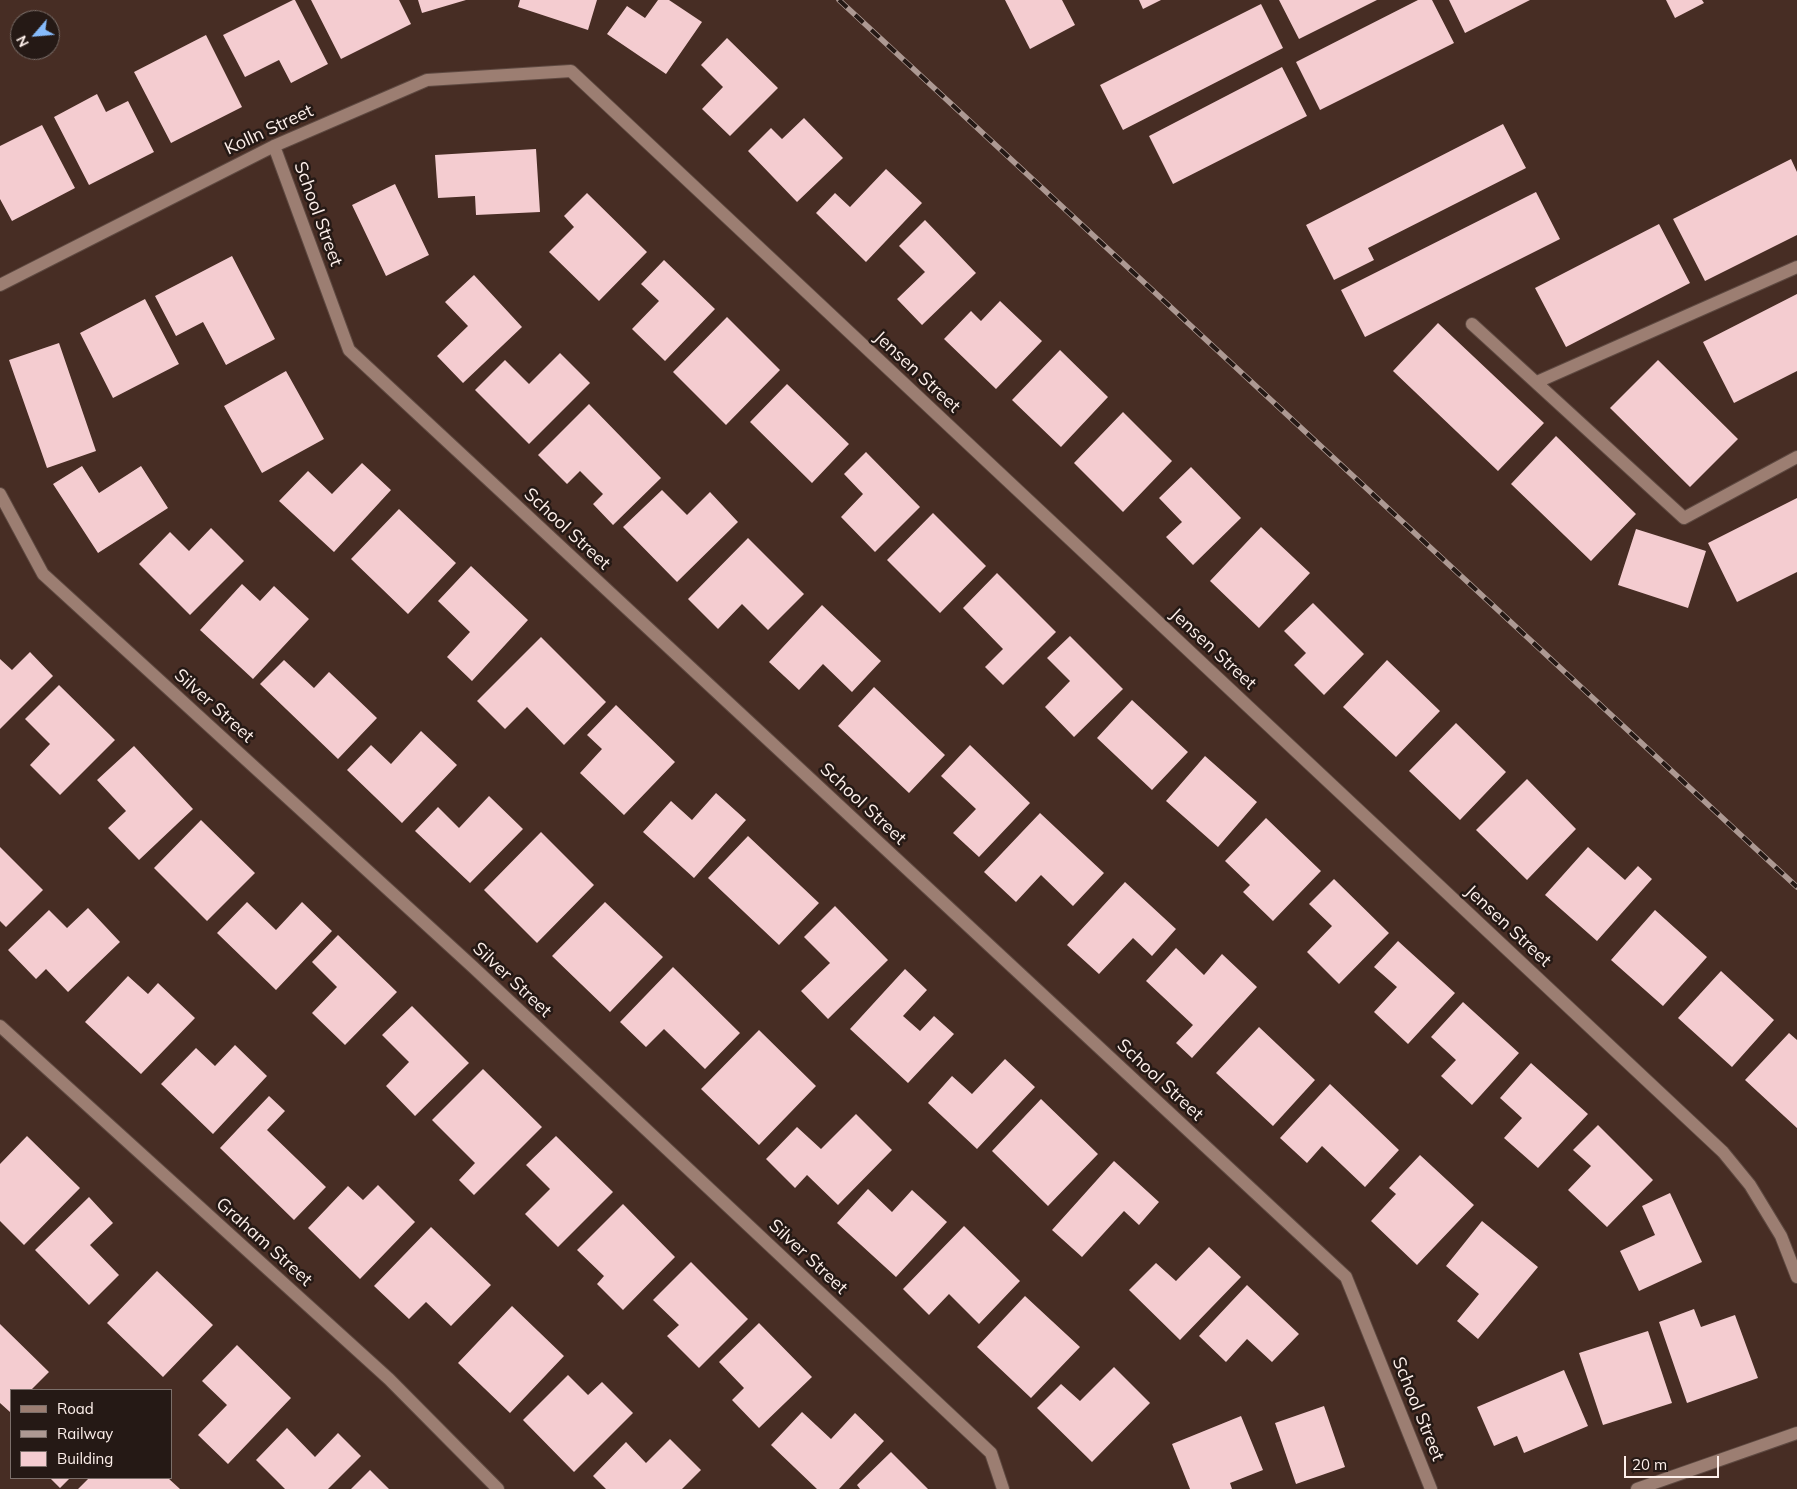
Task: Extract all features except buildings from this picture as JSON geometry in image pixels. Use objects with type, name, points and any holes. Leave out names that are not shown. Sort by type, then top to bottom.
[{"type":"street","name":"Kolln Street","points":[[0,284],[274,146],[427,80],[572,71]]},
{"type":"street","name":"Jensen Street","points":[[572,71],[1723,1152],[1750,1185],[1782,1236],[1797,1277]]},
{"type":"street","name":"School Street","points":[[274,146],[349,350],[1346,1277],[1431,1489]]},
{"type":"street","points":[[1537,382],[1797,267]]},
{"type":"street","points":[[1472,324],[1684,518],[1797,457]]},
{"type":"street","name":"Silver Street","points":[[0,494],[43,574],[473,967],[991,1453],[1003,1489]]},
{"type":"street","name":"Graham Street","points":[[0,1026],[389,1380],[498,1489]]},
{"type":"street","points":[[1637,1489],[1797,1434]]},
{"type":"railway","points":[[839,0],[1797,887]]}]
